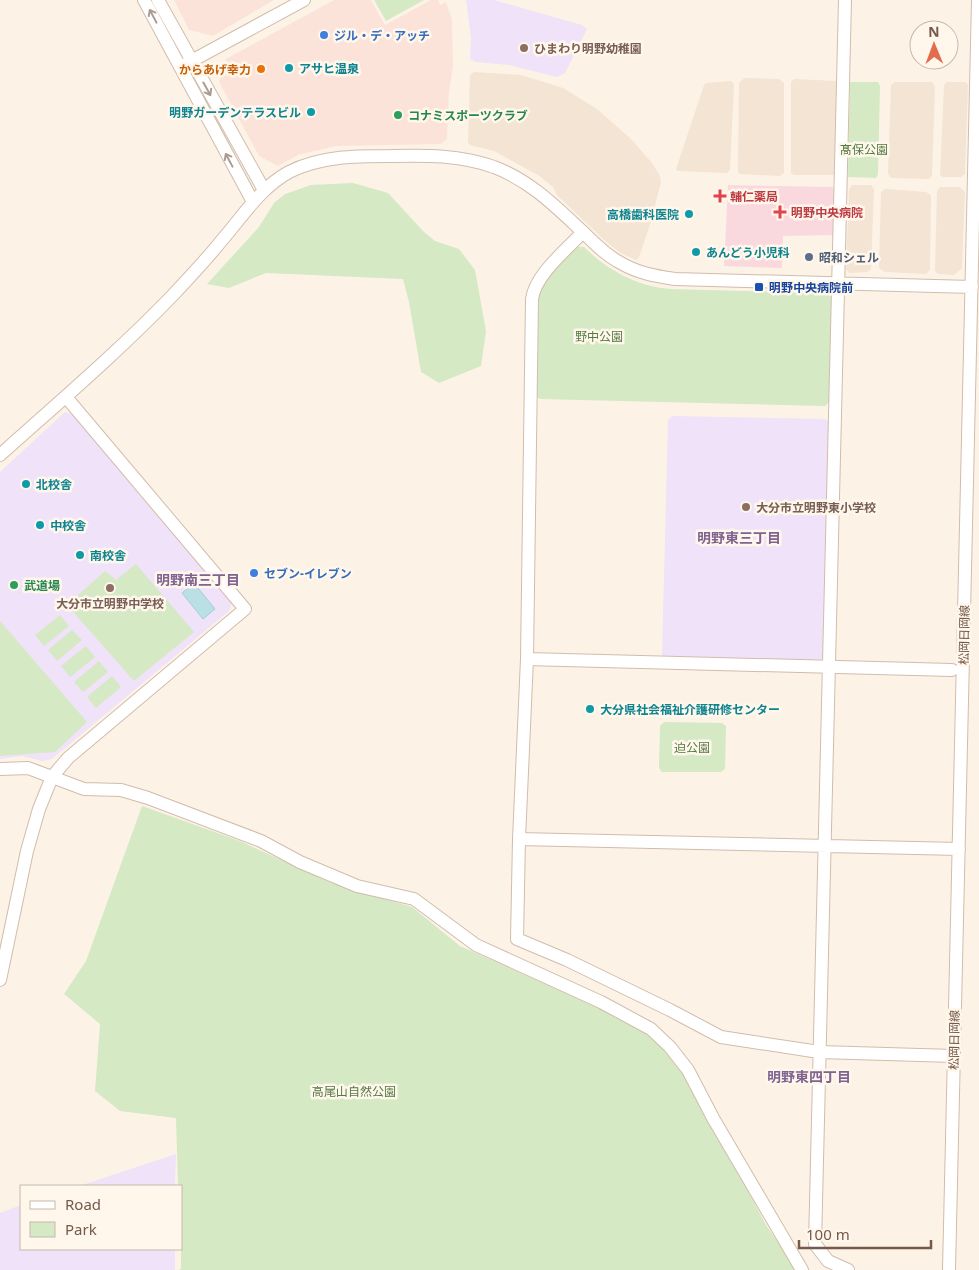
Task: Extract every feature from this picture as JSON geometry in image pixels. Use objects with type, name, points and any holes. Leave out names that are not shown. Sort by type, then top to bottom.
[{"type":"street","points":[[144,0],[253,202]]},
{"type":"street","points":[[158,0],[264,190]]},
{"type":"street","points":[[180,68],[304,0]]},
{"type":"street","points":[[845,0],[814,1244],[828,1262],[848,1270]]},
{"type":"street","name":"松岡日岡線","points":[[949,1270],[978,0]]},
{"type":"street","points":[[0,455],[66,397],[173,295],[223,240],[264,190],[288,173],[312,162],[323,160],[358,156],[442,156],[484,164],[520,179],[538,191],[602,250],[619,262],[656,276],[675,279],[972,286]]},
{"type":"street","points":[[583,232],[541,277],[532,294],[527,659],[519,839],[517,939],[567,960],[721,1037],[819,1052],[954,1056]]},
{"type":"street","points":[[0,980],[27,851],[39,809],[52,777],[68,758],[245,608],[66,397]]},
{"type":"street","points":[[527,659],[952,670]]},
{"type":"street","points":[[0,769],[28,768],[84,789],[121,790],[148,798],[261,841],[300,862],[357,886],[414,900],[476,945],[601,1002],[651,1029],[670,1047],[688,1070],[726,1142],[802,1270]]},
{"type":"street","points":[[519,839],[959,849]]},
{"type":"shaded area","points":[[174,0],[274,0],[213,36],[189,30]]},
{"type":"shaded area","points":[[334,0],[371,0],[385,25],[431,0],[438,0],[440,5],[446,2],[452,20],[453,66],[449,92],[447,139],[441,144],[336,146],[298,155],[278,166],[259,156],[219,82],[226,59]]},
{"type":"shaded area","name":"ひまわり明野幼稚園","points":[[466,0],[494,0],[582,25],[587,29],[565,73],[557,77],[509,65],[476,62],[470,59],[471,38]]},
{"type":"shaded area","points":[[474,72],[521,75],[563,88],[597,109],[631,139],[652,163],[660,176],[661,182],[650,225],[639,257],[636,260],[619,252],[604,240],[557,195],[553,187],[538,175],[494,151],[470,145],[468,142],[470,75]]},
{"type":"shaded area","points":[[744,78],[779,79],[784,83],[784,173],[780,176],[740,174],[738,172],[739,83]]},
{"type":"shaded area","points":[[794,79],[837,81],[837,171],[833,175],[794,175],[791,173],[791,82]]},
{"type":"shaded area","points":[[731,81],[734,84],[730,170],[727,173],[678,171],[676,169],[704,85],[706,83]]},
{"type":"shaded area","points":[[895,82],[932,82],[935,87],[932,176],[929,179],[891,178],[888,174],[891,85]]},
{"type":"shaded area","points":[[947,82],[966,82],[968,85],[965,174],[961,177],[943,177],[940,175],[944,85]]},
{"type":"shaded area","name":"明野中央病院","points":[[728,185],[832,187],[835,189],[833,235],[783,236],[782,268],[724,266]]},
{"type":"shaded area","points":[[852,185],[871,185],[874,189],[871,269],[867,272],[849,273],[846,269],[849,190]]},
{"type":"shaded area","points":[[940,187],[960,187],[965,192],[962,268],[954,275],[938,274],[935,271],[937,191]]},
{"type":"shaded area","points":[[885,189],[926,192],[931,195],[930,270],[926,274],[885,272],[879,268],[881,192]]},
{"type":"shaded area","name":"大分市立明野中学校","points":[[65,412],[72,414],[232,603],[229,611],[52,759],[42,761],[22,756],[0,759],[0,472]]},
{"type":"shaded area","name":"大分市立明野東小学校","points":[[672,416],[825,419],[829,423],[824,657],[818,661],[664,657],[662,655],[668,420]]},
{"type":"shaded area","points":[[176,1154],[175,1185],[82,1185]]},
{"type":"shaded area","points":[[20,1205],[20,1250],[175,1250],[175,1270],[0,1270],[0,1213]]},
{"type":"green space","points":[[374,0],[424,0],[386,21]]},
{"type":"green space","name":"髙保公園","points":[[850,82],[878,82],[880,86],[878,174],[876,178],[848,177]]},
{"type":"green space","points":[[353,183],[388,193],[424,232],[435,241],[459,249],[475,270],[486,331],[481,366],[439,383],[421,372],[409,302],[403,279],[266,273],[229,288],[207,284],[259,227],[274,203],[285,194],[311,185]]},
{"type":"green space","name":"野中公園","points":[[576,247],[584,247],[603,263],[624,276],[659,288],[826,293],[832,298],[830,401],[825,406],[540,399],[534,395],[537,299],[545,279]]},
{"type":"green space","points":[[136,564],[194,632],[134,681],[67,605],[105,571],[116,580]]},
{"type":"green space","points":[[60,615],[69,626],[44,646],[35,635]]},
{"type":"green space","points":[[0,621],[87,722],[55,752],[0,756]]},
{"type":"green space","points":[[72,630],[82,640],[57,661],[48,650]]},
{"type":"green space","points":[[86,646],[95,657],[70,677],[61,666]]},
{"type":"green space","points":[[99,661],[108,672],[83,692],[74,682]]},
{"type":"green space","points":[[112,676],[121,687],[96,708],[87,697]]},
{"type":"green space","name":"迫公園","points":[[664,722],[722,723],[726,726],[725,769],[721,772],[662,772],[659,768],[660,726]]},
{"type":"green space","name":"高尾山自然公園","points":[[142,806],[240,841],[331,883],[412,907],[460,946],[599,1008],[649,1035],[683,1070],[766,1225],[797,1270],[178,1270],[181,1269],[182,1250],[182,1185],[178,1185],[176,1118],[120,1111],[95,1091],[100,1024],[64,994],[86,961]]},
{"type":"water","points":[[194,583],[215,609],[203,619],[182,593]]},
{"type":"place","name":"ジル・デ・アッチ","points":[[324,35]]},
{"type":"place","name":"ひまわり明野幼稚園","points":[[524,48]]},
{"type":"place","name":"アサヒ温泉","points":[[289,68]]},
{"type":"place","name":"からあげ幸力","points":[[261,69]]},
{"type":"place","name":"明野ガーデンテラスビル","points":[[311,112]]},
{"type":"place","name":"コナミスポーツクラブ","points":[[398,115]]},
{"type":"place","name":"輔仁薬局","points":[[720,196]]},
{"type":"place","name":"明野中央病院","points":[[780,212]]},
{"type":"place","name":"高橋歯科医院","points":[[689,214]]},
{"type":"place","name":"あんどう小児科","points":[[696,252]]},
{"type":"place","name":"昭和シェル","points":[[809,257]]},
{"type":"place","name":"明野中央病院前","points":[[759,287]]},
{"type":"place","name":"北校舎","points":[[26,484]]},
{"type":"place","name":"大分市立明野東小学校","points":[[746,507]]},
{"type":"place","name":"中校舎","points":[[40,525]]},
{"type":"place","name":"南校舎","points":[[80,555]]},
{"type":"place","name":"セブン-イレブン","points":[[254,573]]},
{"type":"place","name":"武道場","points":[[14,585]]},
{"type":"place","name":"大分市立明野中学校","points":[[110,588]]},
{"type":"place","name":"大分県社会福祉介護研修センター","points":[[590,709]]},
{"type":"district","name":"明野東三丁目","points":[[739,537]]},
{"type":"district","name":"明野南三丁目","points":[[198,579]]},
{"type":"district","name":"明野東四丁目","points":[[809,1076]]}]
